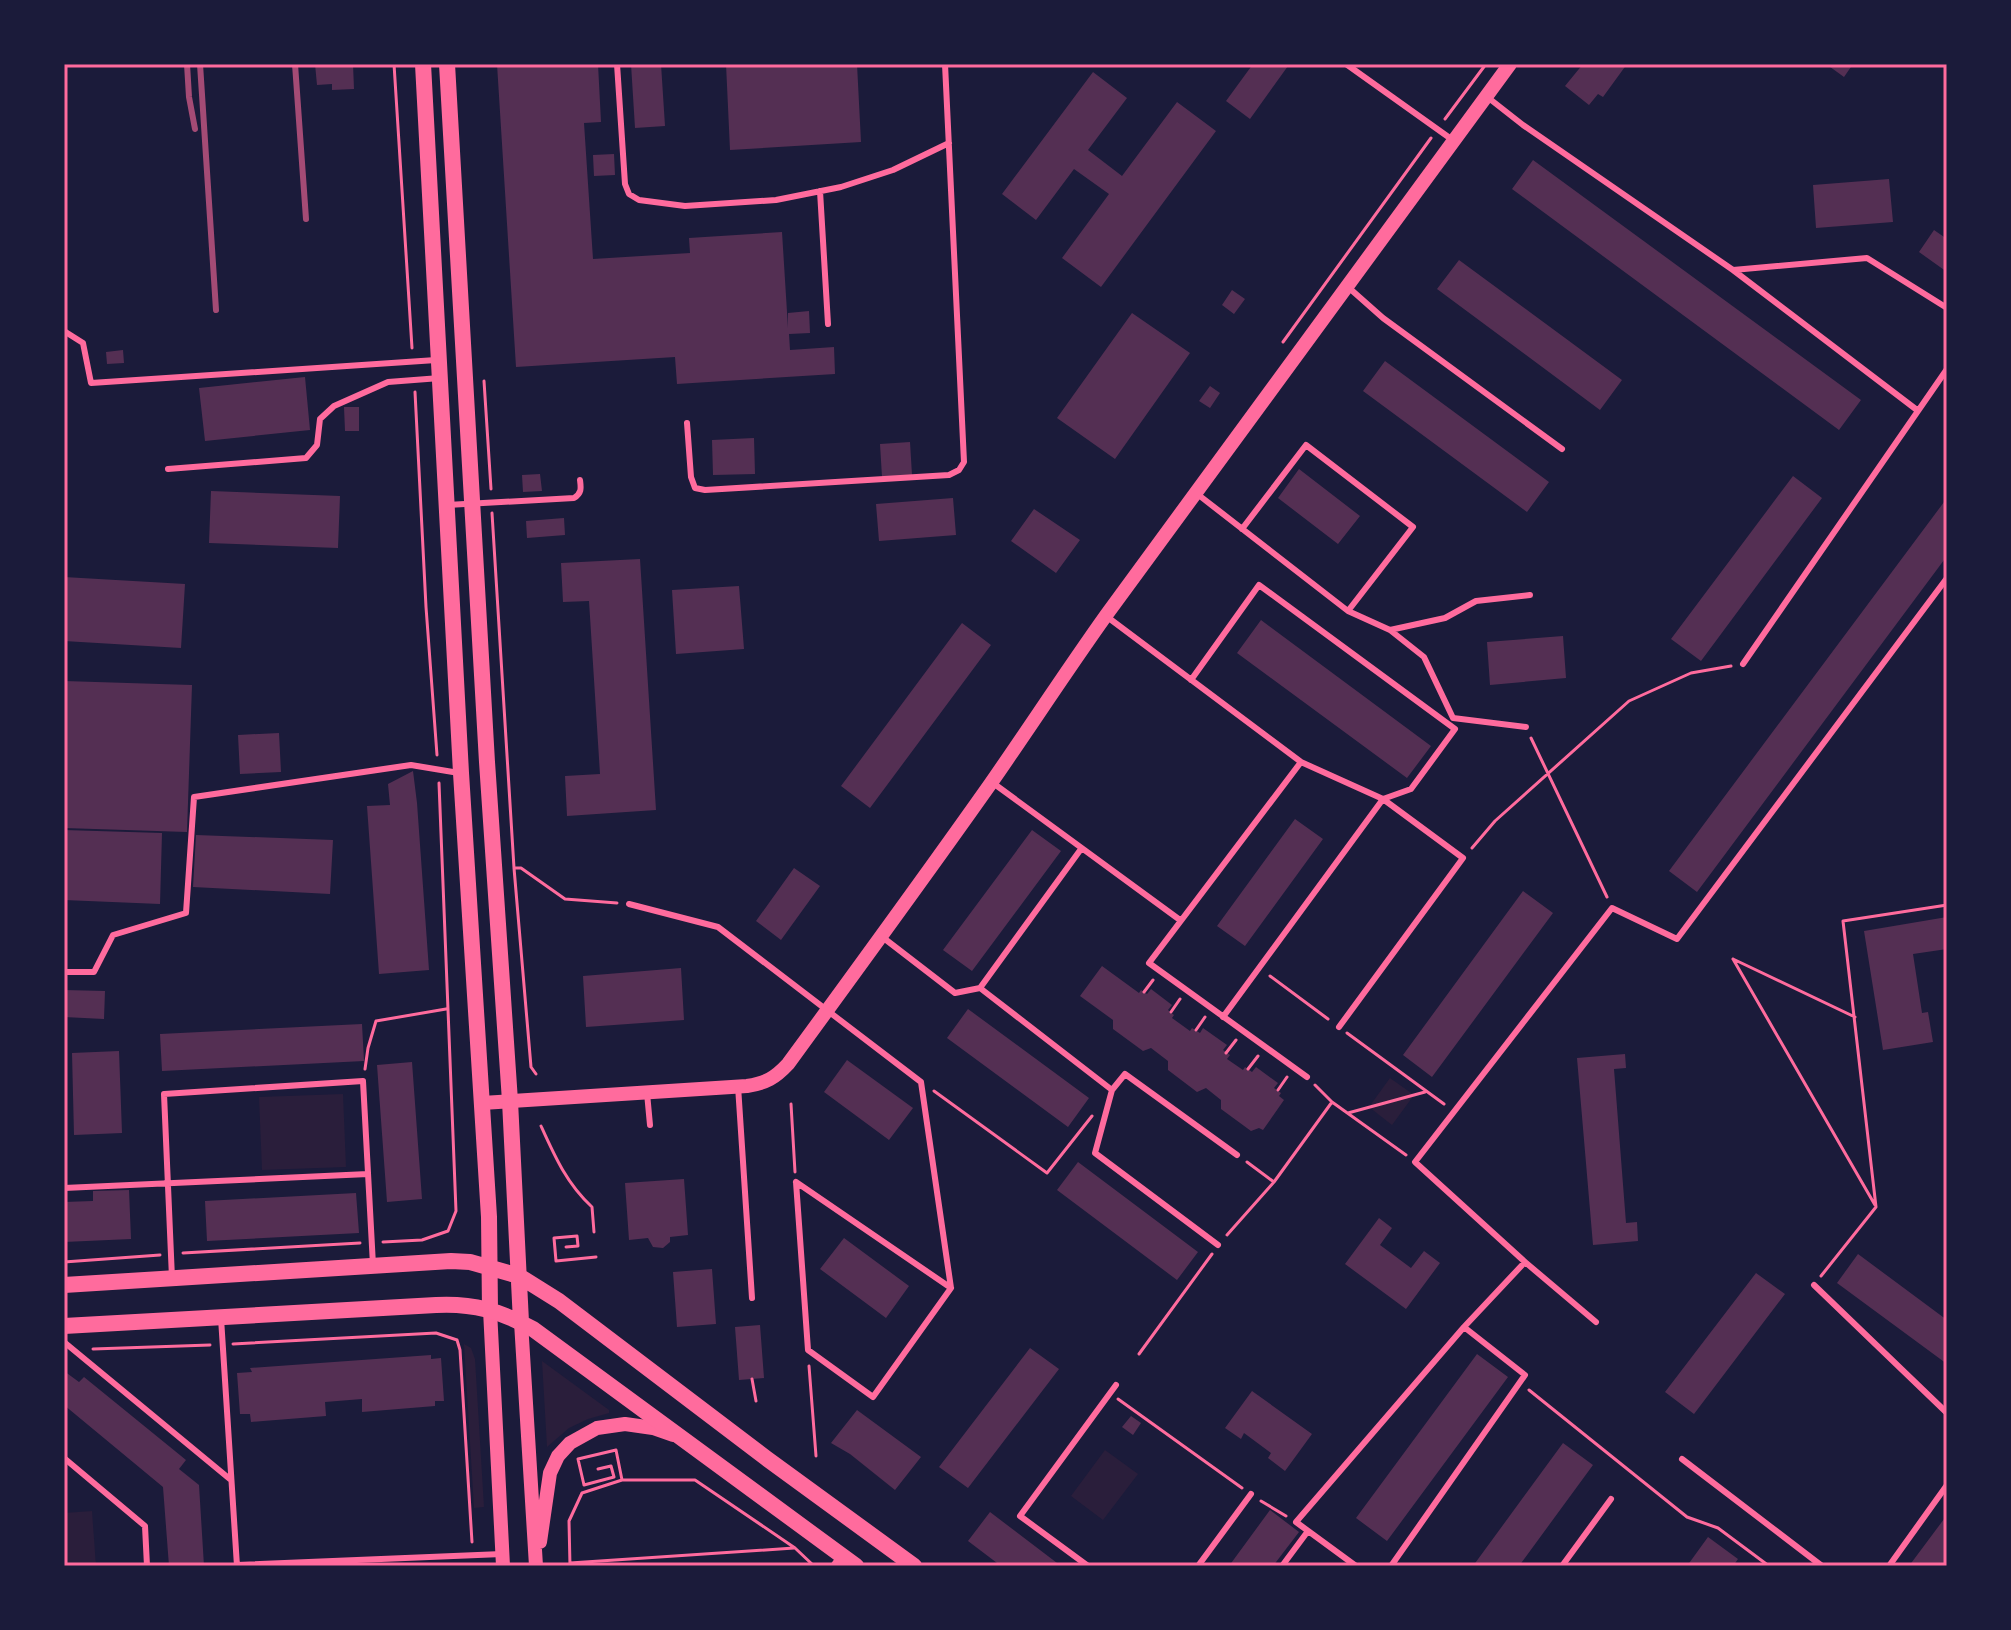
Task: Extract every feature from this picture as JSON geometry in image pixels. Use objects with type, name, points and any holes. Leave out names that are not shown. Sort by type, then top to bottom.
[{"type":"main road","points":[[423,64],[482,1103],[490,1310]]},
{"type":"main road","points":[[447,64],[521,1322]]},
{"type":"main road","points":[[64,1285],[451,1261],[470,1262],[519,1276],[577,1314],[914,1566]]},
{"type":"main road","points":[[64,1326],[445,1304],[490,1310],[521,1322],[569,1355],[837,1560],[856,1566]]},
{"type":"street","points":[[482,1103],[738,1086],[763,1083],[776,1077],[992,782],[1106,616],[1510,64]]},
{"type":"street","points":[[490,1310],[503,1560]]},
{"type":"street","points":[[521,1322],[536,1564]]},
{"type":"street","points":[[536,1564],[550,1473],[558,1456],[570,1443],[597,1428],[625,1424],[653,1428],[679,1437]]},
{"type":"lane","points":[[617,64],[625,184],[629,194],[639,200],[685,206],[776,200],[841,187],[893,170],[949,143]]},
{"type":"lane","points":[[687,423],[691,477],[695,488],[705,490],[949,475],[959,470],[964,462],[945,64]]},
{"type":"lane","points":[[1346,64],[1454,141]]},
{"type":"lane","points":[[1486,96],[1733,270],[1917,410]]},
{"type":"lane","points":[[820,191],[828,324]]},
{"type":"lane","points":[[1733,270],[1867,258],[1947,308]]},
{"type":"lane","points":[[1348,287],[1383,318],[1562,449]]},
{"type":"lane","points":[[64,331],[83,343],[91,383],[439,359]]},
{"type":"lane","points":[[1743,664],[1947,369]]},
{"type":"lane","points":[[168,469],[306,458],[317,445],[320,419],[334,406],[388,382],[440,378]]},
{"type":"lane","points":[[1242,529],[1306,445],[1413,527],[1348,611]]},
{"type":"lane","points":[[447,505],[574,498],[581,491],[580,480]]},
{"type":"lane","points":[[1196,493],[1348,611],[1390,630],[1424,657],[1453,718],[1526,727]]},
{"type":"lane","points":[[1596,1322],[1415,1162],[1612,908],[1677,939],[1947,578]]},
{"type":"lane","points":[[1191,680],[1259,585],[1455,729],[1411,789],[1383,799],[1223,1017]]},
{"type":"lane","points":[[1390,630],[1445,618],[1476,601],[1530,595]]},
{"type":"lane","points":[[1106,616],[1301,762],[1383,799],[1463,858],[1339,1027]]},
{"type":"lane","points":[[1301,762],[1149,963],[1307,1077]]},
{"type":"lane","points":[[64,972],[94,972],[113,935],[186,913],[194,797],[411,765],[461,773]]},
{"type":"lane","points":[[992,782],[1180,920]]},
{"type":"lane","points":[[881,936],[955,993],[980,988],[1081,849]]},
{"type":"lane","points":[[629,904],[718,927],[921,1082],[951,1288],[873,1397],[808,1350],[796,1182]]},
{"type":"lane","points":[[980,988],[1112,1090]]},
{"type":"lane","points":[[1218,1245],[1095,1153],[1112,1090],[1125,1074],[1237,1155]]},
{"type":"lane","points":[[172,1278],[164,1094],[363,1081],[374,1265]]},
{"type":"lane","points":[[738,1086],[752,1298]]},
{"type":"lane","points":[[647,1092],[650,1125]]},
{"type":"lane","points":[[64,1188],[368,1174]]},
{"type":"lane","points":[[796,1182],[951,1288]]},
{"type":"lane","points":[[1356,1566],[1296,1522],[1464,1327],[1525,1262]]},
{"type":"lane","points":[[1814,1285],[1947,1413]]},
{"type":"lane","points":[[221,1317],[237,1566],[472,1555],[503,1560]]},
{"type":"lane","points":[[1391,1566],[1525,1375],[1464,1327]]},
{"type":"lane","points":[[64,1342],[231,1480]]},
{"type":"lane","points":[[1088,1566],[1020,1516],[1116,1385]]},
{"type":"lane","points":[[64,1458],[145,1526],[147,1566]]},
{"type":"lane","points":[[1682,1459],[1822,1566]]},
{"type":"lane","points":[[1889,1566],[1947,1485]]},
{"type":"lane","points":[[1198,1566],[1251,1494]]},
{"type":"lane","points":[[1562,1566],[1611,1499]]},
{"type":"lane","points":[[1282,1566],[1308,1531]]},
{"type":"path","points":[[394,64],[412,362]]},
{"type":"path","points":[[1284,342],[1486,64]]},
{"type":"path","points":[[484,377],[514,868],[531,1067],[536,1074]]},
{"type":"path","points":[[64,1262],[422,1240],[448,1231],[453,1220],[456,1211],[438,769],[414,380]]},
{"type":"path","points":[[1463,858],[1495,821],[1629,701],[1691,673],[1743,664]]},
{"type":"path","points":[[1526,727],[1612,908]]},
{"type":"path","points":[[514,868],[521,868],[565,899],[629,904]]},
{"type":"path","points":[[1814,1285],[1876,1207],[1843,921],[1947,905]]},
{"type":"path","points":[[1855,1017],[1733,959],[1876,1207]]},
{"type":"path","points":[[1259,968],[1454,1111]]},
{"type":"path","points":[[1144,992],[1153,980]]},
{"type":"path","points":[[1171,1012],[1180,999]]},
{"type":"path","points":[[363,1081],[376,1021],[447,1009]]},
{"type":"path","points":[[1196,1030],[1205,1017]]},
{"type":"path","points":[[1226,1053],[1236,1040]]},
{"type":"path","points":[[1248,1069],[1258,1056]]},
{"type":"path","points":[[1278,1090],[1287,1077]]},
{"type":"path","points":[[1307,1077],[1332,1102],[1415,1162]]},
{"type":"path","points":[[921,1082],[1047,1173],[1094,1114]]},
{"type":"path","points":[[1348,1113],[1427,1092]]},
{"type":"path","points":[[1139,1354],[1218,1245],[1274,1182],[1332,1102]]},
{"type":"path","points":[[791,1104],[796,1182]]},
{"type":"path","points":[[541,1126],[577,1194],[592,1207],[594,1232]]},
{"type":"path","points":[[1237,1155],[1274,1182]]},
{"type":"path","points":[[566,1247],[578,1246],[577,1236],[554,1238],[556,1261],[596,1257]]},
{"type":"path","points":[[73,1349],[436,1333],[457,1340],[472,1555]]},
{"type":"path","points":[[808,1350],[816,1456]]},
{"type":"path","points":[[752,1379],[756,1401]]},
{"type":"path","points":[[1520,1383],[1687,1517],[1718,1528],[1769,1566]]},
{"type":"path","points":[[1110,1393],[1251,1494],[1296,1522]]},
{"type":"path","points":[[598,1469],[611,1466],[614,1477],[584,1485],[578,1459],[616,1450],[622,1480]]},
{"type":"path","points":[[795,1548],[570,1565],[569,1521],[582,1493],[622,1480],[695,1480],[795,1548],[814,1566]]},
{"type":"shaded area","points":[[1390,1078],[1414,1095],[1392,1125],[1369,1107]]},
{"type":"shaded area","points":[[343,1094],[346,1167],[262,1170],[259,1097]]},
{"type":"shaded area","points":[[464,1344],[471,1348],[475,1359],[484,1507],[474,1508]]},
{"type":"shaded area","points":[[542,1361],[609,1410],[609,1413],[569,1428],[547,1447]]},
{"type":"shaded area","points":[[1105,1450],[1138,1474],[1103,1520],[1071,1496]]},
{"type":"shaded area","points":[[92,1511],[96,1566],[64,1566],[64,1513]]},
{"type":"building","points":[[315,64],[353,64],[354,89],[332,90],[332,84],[317,85]]},
{"type":"building","points":[[497,64],[598,64],[601,122],[584,123],[593,259],[690,253],[689,238],[782,232],[788,328],[788,313],[809,311],[810,333],[789,334],[790,350],[834,347],[835,374],[677,384],[675,357],[516,367]]},
{"type":"building","points":[[631,64],[661,64],[665,126],[635,128]]},
{"type":"building","points":[[726,64],[857,64],[861,142],[730,150]]},
{"type":"building","points":[[1253,64],[1288,66],[1250,119],[1226,101]]},
{"type":"building","points":[[1583,64],[1627,64],[1603,97],[1598,94],[1589,105],[1565,86]]},
{"type":"building","points":[[1826,64],[1853,64],[1844,77]]},
{"type":"building","points":[[1093,72],[1127,98],[1088,150],[1122,176],[1177,102],[1216,131],[1101,287],[1062,258],[1109,194],[1074,169],[1036,220],[1002,194]]},
{"type":"building","points":[[614,154],[615,175],[594,176],[593,155]]},
{"type":"building","points":[[1533,160],[1861,400],[1839,430],[1512,189]]},
{"type":"building","points":[[1889,179],[1893,222],[1816,228],[1813,185]]},
{"type":"building","points":[[1934,230],[1947,239],[1947,272],[1919,252]]},
{"type":"building","points":[[1459,260],[1622,380],[1600,410],[1437,289]]},
{"type":"building","points":[[1232,290],[1245,299],[1234,314],[1222,305]]},
{"type":"building","points":[[1132,313],[1190,353],[1115,459],[1057,418]]},
{"type":"building","points":[[123,350],[124,363],[107,364],[106,352]]},
{"type":"building","points":[[1385,361],[1549,482],[1527,512],[1363,391]]},
{"type":"building","points":[[305,377],[310,430],[205,441],[199,388]]},
{"type":"building","points":[[1210,386],[1220,393],[1210,408],[1199,401]]},
{"type":"building","points":[[344,407],[359,407],[359,431],[345,431]]},
{"type":"building","points":[[754,438],[755,474],[713,475],[712,440]]},
{"type":"building","points":[[910,442],[912,475],[882,477],[880,444]]},
{"type":"building","points":[[1299,469],[1360,516],[1338,544],[1278,498]]},
{"type":"building","points":[[540,474],[542,491],[523,492],[522,475]]},
{"type":"building","points":[[1793,476],[1822,498],[1701,661],[1671,639]]},
{"type":"building","points":[[211,491],[340,496],[338,548],[209,543]]},
{"type":"building","points":[[953,498],[956,535],[879,541],[876,504]]},
{"type":"building","points":[[1947,498],[1947,556],[1697,892],[1669,871]]},
{"type":"building","points":[[1034,509],[1080,540],[1056,573],[1011,541]]},
{"type":"building","points":[[564,518],[565,535],[527,538],[526,521]]},
{"type":"building","points":[[640,559],[656,810],[567,816],[565,776],[600,774],[589,601],[563,602],[561,563]]},
{"type":"building","points":[[64,577],[185,584],[181,648],[64,641]]},
{"type":"building","points":[[739,586],[744,649],[676,654],[672,590]]},
{"type":"building","points":[[1261,620],[1431,746],[1407,778],[1237,653]]},
{"type":"building","points":[[962,623],[991,645],[870,808],[841,786]]},
{"type":"building","points":[[1563,636],[1566,678],[1490,685],[1487,642]]},
{"type":"building","points":[[64,681],[192,685],[187,832],[64,828]]},
{"type":"building","points":[[279,733],[281,772],[240,774],[238,735]]},
{"type":"building","points":[[413,771],[429,970],[379,974],[367,806],[390,805],[388,784]]},
{"type":"building","points":[[1295,819],[1323,839],[1245,946],[1217,926]]},
{"type":"building","points":[[64,830],[162,833],[160,904],[64,900]]},
{"type":"building","points":[[1032,830],[1061,851],[972,971],[943,950]]},
{"type":"building","points":[[196,835],[333,840],[330,894],[193,887]]},
{"type":"building","points":[[794,868],[820,886],[781,940],[756,921]]},
{"type":"building","points":[[1523,891],[1553,913],[1432,1077],[1403,1055]]},
{"type":"building","points":[[1947,917],[1947,949],[1913,954],[1922,1013],[1928,1012],[1933,1042],[1883,1050],[1864,931]]},
{"type":"building","points":[[1102,966],[1139,993],[1141,990],[1147,994],[1151,989],[1172,1005],[1168,1010],[1174,1015],[1172,1018],[1190,1031],[1192,1028],[1200,1033],[1203,1028],[1227,1045],[1223,1050],[1230,1055],[1227,1059],[1243,1070],[1245,1067],[1252,1072],[1256,1067],[1278,1083],[1274,1088],[1284,1100],[1263,1130],[1251,1131],[1221,1109],[1221,1100],[1206,1088],[1197,1092],[1168,1070],[1168,1061],[1151,1048],[1143,1051],[1113,1029],[1113,1020],[1080,996]]},
{"type":"building","points":[[681,968],[684,1020],[586,1027],[583,976]]},
{"type":"building","points":[[64,990],[105,991],[104,1019],[64,1017]]},
{"type":"building","points":[[968,1009],[1089,1098],[1068,1127],[947,1038]]},
{"type":"building","points":[[362,1024],[364,1061],[162,1071],[160,1034]]},
{"type":"building","points":[[119,1051],[122,1133],[74,1135],[72,1053]]},
{"type":"building","points":[[1625,1054],[1626,1068],[1614,1069],[1626,1223],[1637,1222],[1638,1241],[1593,1245],[1577,1058]]},
{"type":"building","points":[[847,1060],[913,1108],[889,1140],[824,1092]]},
{"type":"building","points":[[412,1062],[422,1199],[387,1202],[377,1065]]},
{"type":"building","points":[[1078,1162],[1198,1252],[1177,1280],[1057,1190]]},
{"type":"building","points":[[684,1179],[688,1235],[670,1237],[670,1242],[663,1248],[653,1247],[648,1238],[629,1240],[625,1183]]},
{"type":"building","points":[[129,1190],[131,1239],[64,1242],[64,1202],[93,1201],[93,1191]]},
{"type":"building","points":[[356,1193],[359,1233],[207,1241],[205,1201]]},
{"type":"building","points":[[1379,1218],[1392,1228],[1380,1245],[1411,1268],[1424,1251],[1440,1263],[1406,1309],[1345,1264]]},
{"type":"building","points":[[844,1238],[909,1286],[886,1318],[820,1269]]},
{"type":"building","points":[[1858,1254],[1947,1320],[1947,1364],[1837,1283]]},
{"type":"building","points":[[712,1269],[716,1324],[677,1327],[673,1272]]},
{"type":"building","points":[[1756,1273],[1785,1294],[1694,1414],[1665,1392]]},
{"type":"building","points":[[760,1325],[764,1378],[739,1380],[735,1327]]},
{"type":"building","points":[[1030,1348],[1059,1369],[968,1488],[939,1467]]},
{"type":"building","points":[[1477,1354],[1508,1377],[1387,1541],[1356,1518]]},
{"type":"building","points":[[431,1355],[431,1359],[441,1358],[444,1401],[435,1401],[435,1406],[362,1412],[362,1399],[325,1402],[326,1416],[251,1422],[250,1414],[240,1414],[237,1373],[252,1372],[250,1368]]},
{"type":"building","points":[[64,1371],[79,1382],[84,1377],[186,1460],[179,1469],[199,1485],[204,1566],[169,1566],[163,1487],[64,1405]]},
{"type":"building","points":[[1252,1391],[1312,1434],[1285,1471],[1268,1458],[1271,1453],[1244,1433],[1241,1439],[1225,1428]]},
{"type":"building","points":[[857,1410],[921,1457],[895,1490],[831,1443]]},
{"type":"building","points":[[1131,1416],[1141,1423],[1133,1435],[1122,1427]]},
{"type":"building","points":[[1563,1443],[1593,1465],[1519,1566],[1473,1566]]},
{"type":"building","points":[[1270,1510],[1299,1532],[1273,1566],[1229,1566]]},
{"type":"building","points":[[990,1512],[1061,1566],[1001,1566],[968,1541]]},
{"type":"building","points":[[1947,1515],[1947,1566],[1909,1566]]},
{"type":"building","points":[[1708,1537],[1738,1559],[1733,1566],[1687,1566]]},
{"type":"railway","points":[[187,64],[195,129]]},
{"type":"railway","points":[[200,64],[216,310]]},
{"type":"railway","points":[[295,64],[306,219]]}]
